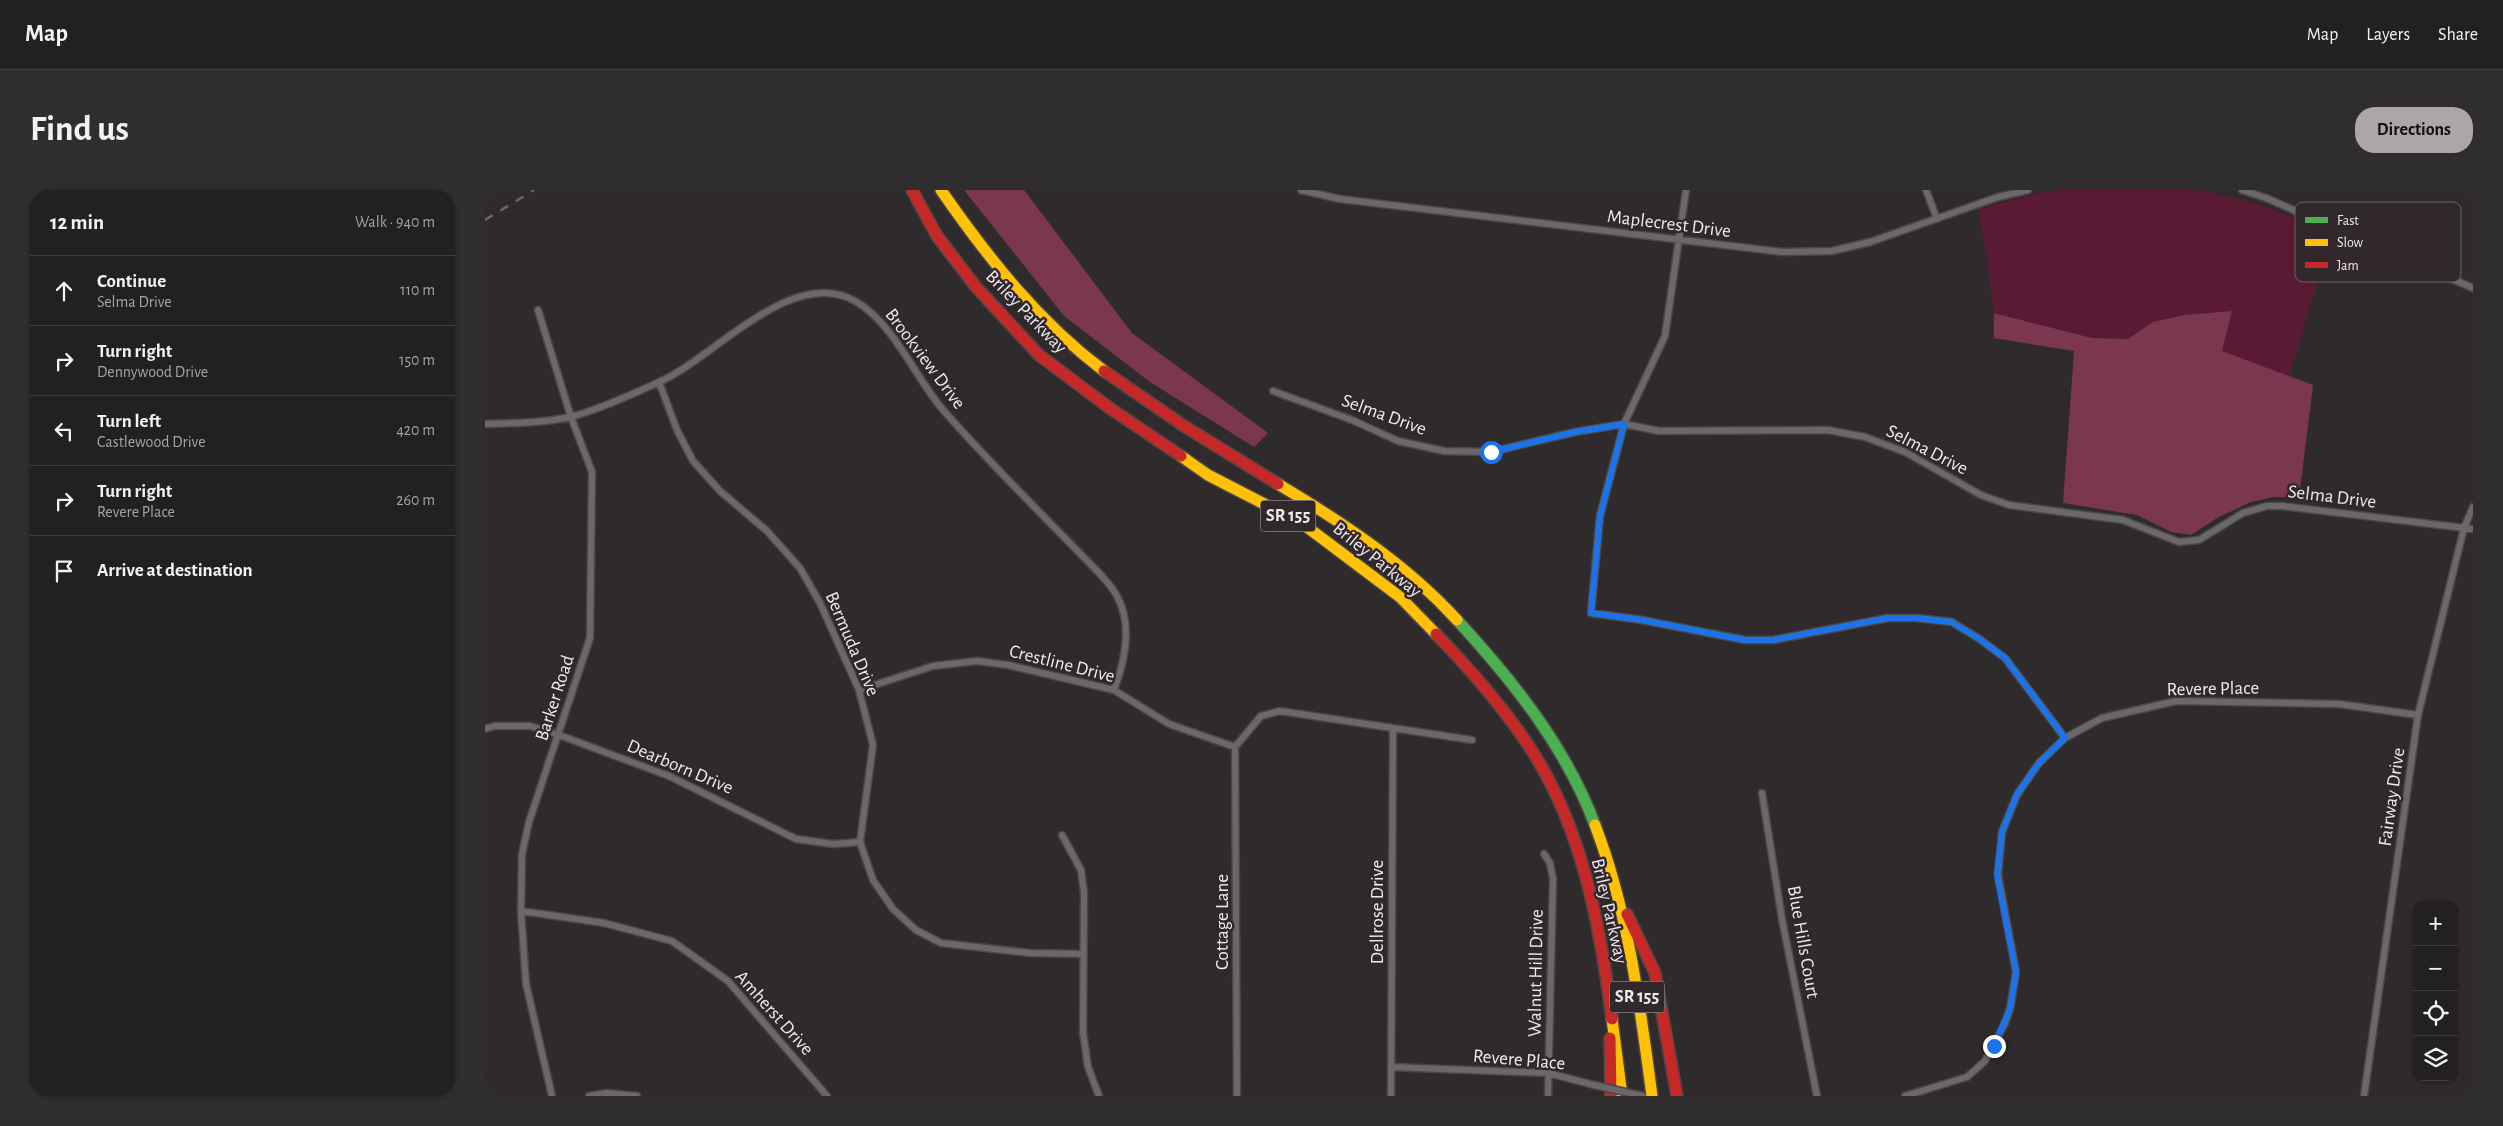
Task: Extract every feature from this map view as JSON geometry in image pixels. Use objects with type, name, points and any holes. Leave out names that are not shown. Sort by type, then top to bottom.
[{"type":"highway","name":"Briley Parkway","points":[[912,190],[937,236],[976,287],[1039,355],[1111,409],[1208,475],[1303,524],[1400,597],[1476,676],[1525,740],[1557,797],[1587,876],[1605,965],[1622,1096]]},
{"type":"highway","name":"Briley Parkway","points":[[941,190],[963,224],[1008,282],[1060,335],[1131,391],[1218,448],[1317,508],[1375,547],[1424,586],[1475,639],[1515,685],[1555,745],[1586,801],[1620,899],[1652,1096]]},
{"type":"highway","points":[[1620,899],[1655,973],[1677,1096]]},
{"type":"highway","points":[[1611,1006],[1609,1067],[1611,1096]]},
{"type":"street","name":"Maplecrest Drive","points":[[1301,190],[1340,199],[1782,252],[1832,252],[1870,242],[1998,197],[2028,190]]},
{"type":"street","points":[[1340,199],[1341,190]]},
{"type":"street","points":[[1686,190],[1665,336],[1624,424],[1600,516],[1591,613],[1642,620],[1745,640],[1773,640],[1888,618],[1917,618],[1951,622],[1978,638],[2005,658],[2065,738]]},
{"type":"street","points":[[1926,190],[1937,219]]},
{"type":"street","points":[[2242,190],[2295,211]]},
{"type":"street","points":[[2459,282],[2473,288]]},
{"type":"street","name":"Brookview Drive","points":[[485,424],[571,417],[659,382],[695,363],[777,304],[808,293],[833,292],[855,301],[878,318],[944,411],[1100,574],[1117,595],[1125,620],[1126,644],[1122,670],[1114,690]]},
{"type":"street","name":"Barker Road","points":[[538,310],[571,417],[592,472],[590,638],[529,822],[523,846],[521,911],[526,984],[552,1096]]},
{"type":"street","name":"Bermuda Drive","points":[[659,382],[677,430],[693,461],[720,491],[767,531],[800,568],[819,603],[859,690],[873,745],[860,842],[873,880],[893,909],[916,930],[941,943],[1030,953],[1083,954]]},
{"type":"street","name":"Selma Drive","points":[[1273,391],[1352,420],[1398,441],[1444,451],[1491,452],[1575,432],[1624,424],[1659,431],[1828,430],[1865,436],[1905,452],[1981,495],[2009,505],[2123,520],[2179,542],[2199,540],[2243,513],[2267,506],[2282,506],[2473,529]]},
{"type":"street","name":"Fairway Drive","points":[[2364,1096],[2418,715],[2464,528],[2473,506]]},
{"type":"street","name":"Crestline Drive","points":[[859,690],[933,666],[977,661],[1026,669],[1114,690],[1169,724],[1235,747]]},
{"type":"street","name":"Revere Place","points":[[1905,1096],[1967,1077],[1985,1061],[2005,1023],[2010,1009],[2016,972],[1997,875],[2002,832],[2017,794],[2039,763],[2065,738],[2102,718],[2176,701],[2339,704],[2418,715]]},
{"type":"street","points":[[1235,747],[1261,716],[1280,712],[1472,740]]},
{"type":"street","name":"Dearborn Drive","points":[[485,729],[495,726],[530,726],[559,735],[669,776],[795,839],[833,844],[860,842]]},
{"type":"street","name":"Dellrose Drive","points":[[1391,1096],[1393,728]]},
{"type":"street","name":"Cottage Lane","points":[[1235,747],[1237,1096]]},
{"type":"street","name":"Blue Hills Court","points":[[1762,793],[1783,919],[1817,1096]]},
{"type":"street","points":[[1062,835],[1081,870],[1084,892],[1083,1032],[1088,1067],[1099,1096]]},
{"type":"street","name":"Walnut Hill Drive","points":[[1544,854],[1549,863],[1553,879],[1548,1096]]},
{"type":"street","name":"Amherst Drive","points":[[521,911],[605,922],[672,941],[728,981],[827,1096]]},
{"type":"street","name":"Revere Place","points":[[1391,1067],[1548,1073],[1643,1096]]},
{"type":"street","points":[[589,1096],[607,1092],[637,1096]]},
{"type":"shaded area","points":[[964,190],[1024,190],[1132,333],[1268,433],[1254,447],[1150,382],[1064,316]]},
{"type":"shaded area","points":[[2058,190],[2201,190],[2261,205],[2295,218],[2295,282],[2317,282],[2289,377],[2222,351],[2232,312],[2153,322],[2128,339],[2092,338],[1994,313],[1979,209],[2030,195]]},
{"type":"shaded area","points":[[2232,311],[2222,351],[2313,385],[2299,497],[2274,497],[2251,502],[2217,518],[2191,535],[2171,532],[2137,515],[2063,503],[2074,351],[1994,338],[1994,313],[2092,338],[2128,339],[2153,322],[2184,315]]},
{"type":"railway","points":[[485,220],[534,190]]},
{"type":"traffic: fast","points":[[1457,620],[1518,691],[1536,716],[1569,769],[1595,825]]},
{"type":"traffic: slow","points":[[941,190],[977,240],[1015,287],[1057,331],[1104,371]]},
{"type":"traffic: slow","points":[[1181,456],[1208,475],[1303,524],[1400,597],[1436,634]]},
{"type":"traffic: slow","points":[[1278,484],[1350,529],[1373,546],[1417,581],[1457,620]]},
{"type":"traffic: slow","points":[[1595,825],[1616,891],[1624,925],[1643,1027],[1652,1096]]},
{"type":"traffic: slow","points":[[1612,1019],[1622,1096]]},
{"type":"traffic: jam","points":[[912,190],[937,236],[976,287],[1039,355],[1111,409],[1181,456]]},
{"type":"traffic: jam","points":[[1104,371],[1184,426],[1278,484]]},
{"type":"traffic: jam","points":[[1436,634],[1504,711],[1544,770],[1560,803],[1574,838],[1594,910],[1612,1019]]},
{"type":"traffic: jam","points":[[1627,914],[1655,973],[1677,1096]]},
{"type":"traffic: jam","points":[[1610,1038],[1611,1096]]},
{"type":"route","points":[[1491,452],[1575,432],[1624,424],[1600,516],[1591,613],[1642,620],[1721,637],[1745,640],[1773,640],[1888,618],[1917,618],[1951,622],[1978,638],[2005,658],[2065,738],[2039,763],[2017,794],[2002,832],[1997,875],[2016,972],[2010,1009],[1994,1046]]}]
